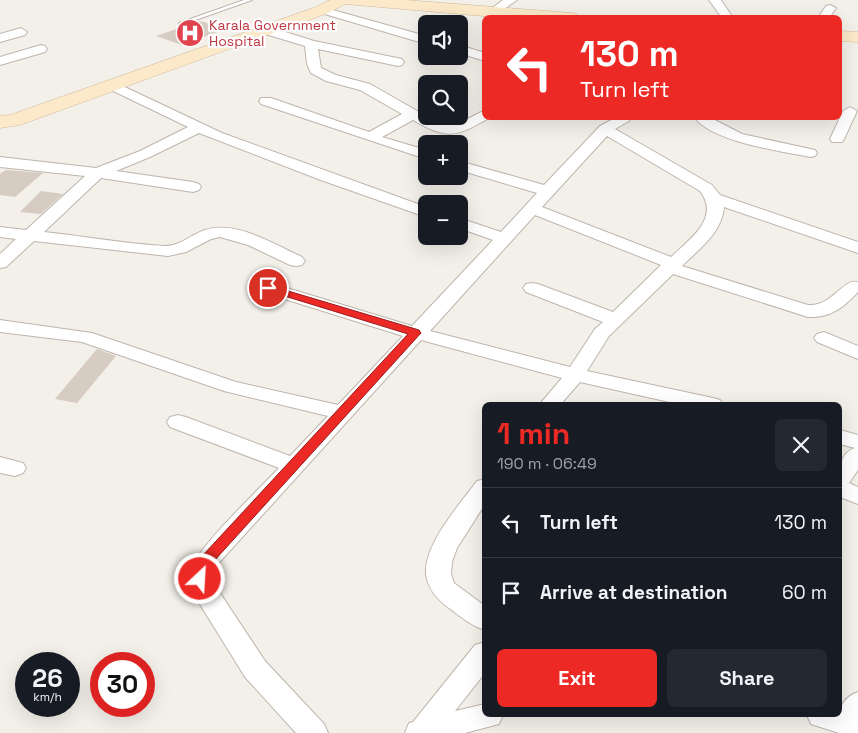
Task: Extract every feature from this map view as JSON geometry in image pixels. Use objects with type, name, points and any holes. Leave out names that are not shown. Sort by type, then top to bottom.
[{"type":"street","points":[[1,123],[13,121],[322,10],[342,0]]},
{"type":"street","points":[[346,0],[493,6],[552,15]]},
{"type":"street","points":[[715,0],[726,15]]},
{"type":"street","points":[[493,6],[509,1]]},
{"type":"street","points":[[322,10],[418,38]]},
{"type":"street","points":[[266,30],[311,44],[398,62]]},
{"type":"street","points":[[0,38],[21,32]]},
{"type":"street","points":[[842,36],[858,37]]},
{"type":"street","points":[[311,44],[313,64],[316,70],[331,78],[365,87],[411,115],[437,128],[459,129],[482,116]]},
{"type":"street","points":[[2,58],[41,49]]},
{"type":"street","points":[[468,52],[482,56]]},
{"type":"street","points":[[112,84],[200,127],[323,176],[418,209]]},
{"type":"street","points":[[266,101],[418,152]]},
{"type":"street","points":[[837,139],[849,111]]},
{"type":"street","points":[[371,137],[411,115]]},
{"type":"street","points":[[314,733],[255,669],[202,586],[200,570],[293,465],[531,208],[605,129],[621,120]]},
{"type":"street","points":[[705,120],[723,131],[738,137],[810,153]]},
{"type":"street","points":[[0,262],[98,173],[145,154],[200,127]]},
{"type":"street","points":[[552,402],[575,375],[602,333],[708,231],[717,211],[715,200],[706,188],[605,129]]},
{"type":"street","points":[[0,162],[98,173],[193,187]]},
{"type":"street","points":[[468,167],[547,191]]},
{"type":"street","points":[[715,200],[858,248]]},
{"type":"street","points":[[531,208],[672,265],[798,309],[813,312],[833,308],[854,286]]},
{"type":"street","points":[[468,226],[503,238]]},
{"type":"street","points":[[0,232],[168,251],[180,250],[211,233],[231,234],[296,261]]},
{"type":"street","points":[[268,288],[415,333],[575,375],[699,402]]},
{"type":"street","points":[[532,288],[615,320]]},
{"type":"street","points":[[0,326],[85,337],[231,387],[342,412]]},
{"type":"street","points":[[824,338],[858,353]]},
{"type":"street","points":[[178,422],[293,465]]},
{"type":"street","points":[[842,438],[858,442]]},
{"type":"street","points":[[842,475],[858,455]]},
{"type":"street","points":[[842,489],[858,496]]},
{"type":"street","points":[[482,491],[450,535],[438,570],[443,588],[482,618]]},
{"type":"street","points":[[420,731],[482,657]]},
{"type":"street","points":[[420,731],[482,717]]},
{"type":"street","points":[[842,717],[855,718]]},
{"type":"lane","points":[[182,23],[249,0]]},
{"type":"building","points":[[200,21],[226,29],[182,45],[156,36]]},
{"type":"building","points":[[6,170],[43,173],[15,197],[0,195],[0,174]]},
{"type":"building","points":[[41,191],[63,194],[41,214],[20,212]]},
{"type":"building","points":[[97,349],[116,356],[77,403],[55,399]]},
{"type":"place","name":"Karala Government Hospital","points":[[190,33]]},
{"type":"route","points":[[200,579],[200,570],[209,558],[415,333],[268,288]]}]
